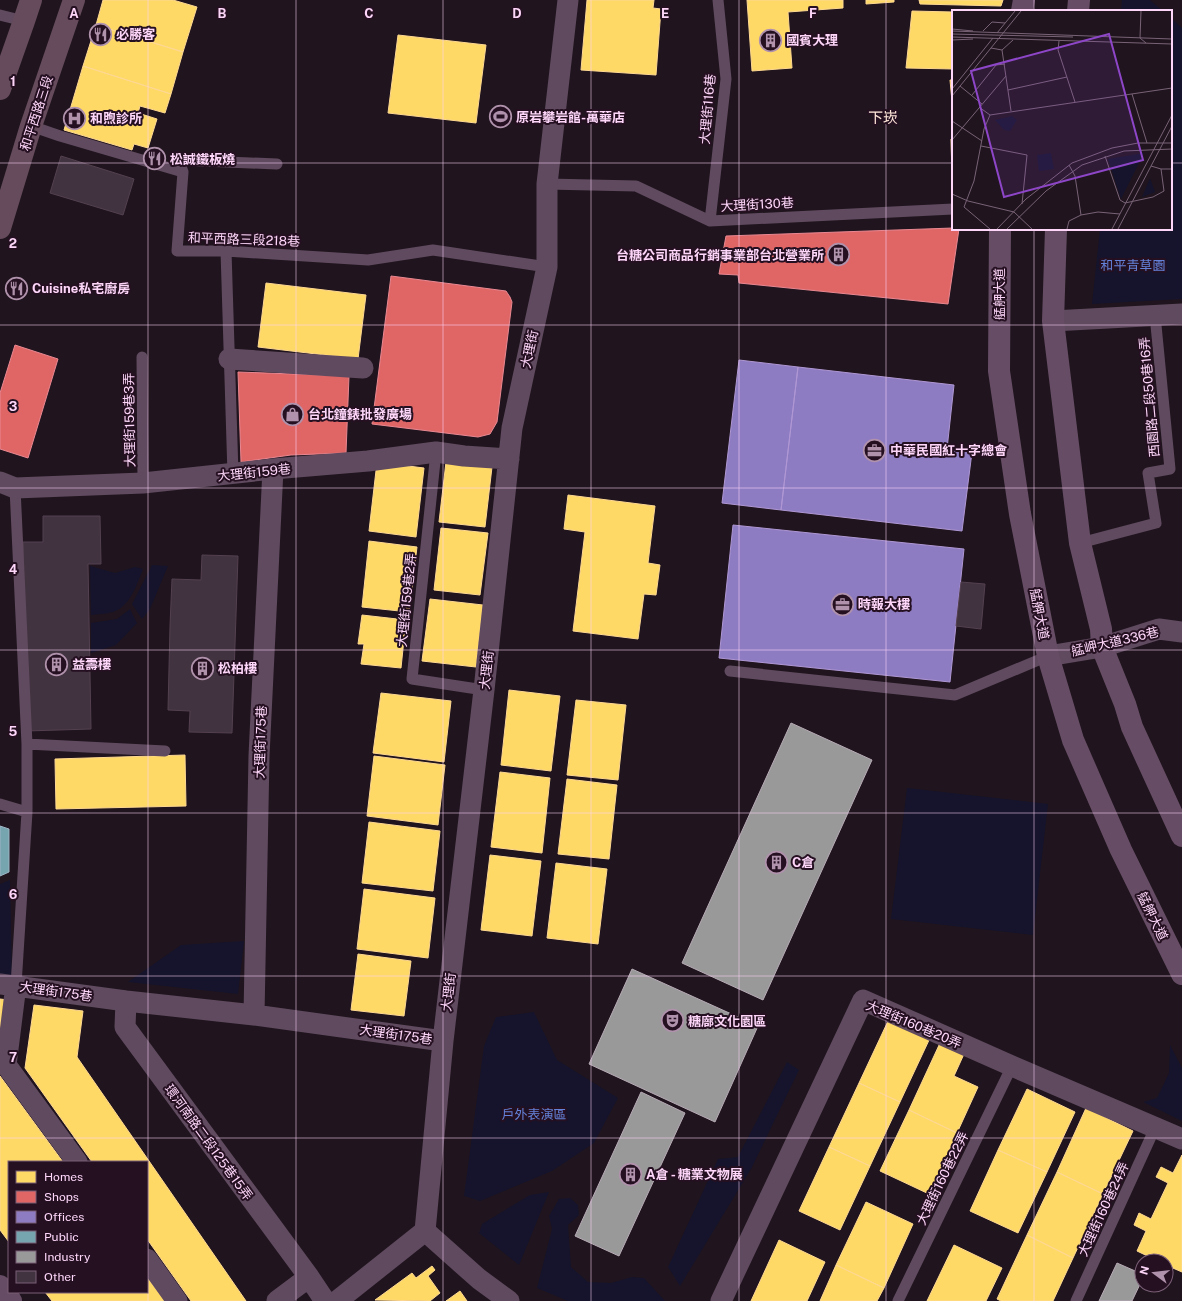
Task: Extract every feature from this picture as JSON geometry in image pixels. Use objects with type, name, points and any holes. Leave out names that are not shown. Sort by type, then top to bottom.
[{"type":"main road","points":[[0,89],[31,0]]},
{"type":"main road","name":"和平西路三段","points":[[0,228],[31,126],[74,0]]},
{"type":"main road","points":[[1022,10],[1024,0]]},
{"type":"main road","points":[[1078,10],[1079,0]]},
{"type":"main road","name":"艋舺大道","points":[[1000,230],[999,370],[1020,514],[1048,656],[1073,740],[1121,850],[1182,974]]},
{"type":"main road","points":[[1056,230],[1053,321],[1080,543],[1101,629],[1102,647],[1125,704],[1132,727],[1182,836]]},
{"type":"main road","points":[[0,1286],[11,1301]]},
{"type":"street","name":"大理街","points":[[425,1231],[442,1041],[484,690],[512,428],[547,267],[547,184],[568,0]]},
{"type":"street","points":[[1053,321],[1182,314]]},
{"type":"street","points":[[229,359],[363,368]]},
{"type":"street","name":"大理街159巷","points":[[7,485],[143,483],[273,469],[368,461],[436,452],[464,456],[509,459]]},
{"type":"street","name":"大理街175巷","points":[[254,1015],[259,756],[273,469]]},
{"type":"street","name":"艋岬大道336巷","points":[[1048,656],[1102,647],[1159,629],[1182,632]]},
{"type":"street","points":[[8,984],[6,1064],[75,1161]]},
{"type":"street","name":"大理街175巷","points":[[8,984],[126,1001],[254,1015],[442,1041]]},
{"type":"street","name":"大理街160巷20弄","points":[[721,1301],[863,1000],[1182,1139]]},
{"type":"street","name":"環河南路二段125巷15弄","points":[[126,1001],[125,1027],[309,1277],[325,1301]]},
{"type":"street","points":[[337,1301],[425,1231],[479,1279],[509,1301]]},
{"type":"street","points":[[148,1260],[177,1301]]},
{"type":"street","points":[[277,1301],[309,1277]]},
{"type":"lane","name":"大理街116巷","points":[[710,220],[726,79],[718,0]]},
{"type":"lane","points":[[0,15],[24,21]]},
{"type":"lane","points":[[31,126],[183,172]]},
{"type":"lane","points":[[183,172],[179,160],[277,164]]},
{"type":"lane","name":"和平西路三段218巷","points":[[183,172],[177,251],[226,251],[368,260],[433,250],[547,267]]},
{"type":"lane","name":"大理街130巷","points":[[547,184],[636,186],[710,220],[952,209]]},
{"type":"lane","points":[[226,251],[233,474]]},
{"type":"lane","name":"西園路二段50巷16弄","points":[[1080,543],[1156,523],[1148,473],[1170,469],[1155,315]]},
{"type":"lane","name":"大理街159巷3弄","points":[[142,356],[143,483]]},
{"type":"lane","name":"大理街159巷2弄","points":[[436,452],[412,679],[484,690]]},
{"type":"lane","points":[[7,485],[27,744],[27,812],[8,984]]},
{"type":"lane","points":[[730,671],[955,695],[1048,656]]},
{"type":"lane","points":[[27,744],[165,752]]},
{"type":"lane","points":[[0,804],[27,812]]},
{"type":"lane","name":"大理街160巷22弄","points":[[898,1301],[1012,1066]]},
{"type":"lane","name":"大理街160巷24弄","points":[[1076,1301],[1155,1128]]},
{"type":"green space","points":[[1122,0],[1150,0],[1162,10],[1121,10]]},
{"type":"green space","name":"和平青草園","points":[[1172,19],[1182,28],[1182,299],[1092,304],[1100,230],[1172,230]]},
{"type":"green space","points":[[152,565],[168,566],[150,609],[142,619],[132,604]]},
{"type":"green space","points":[[90,566],[115,573],[135,567],[143,569],[132,594],[124,605],[113,612],[91,615]]},
{"type":"green space","points":[[130,609],[137,623],[116,645],[91,653],[91,623],[117,619]]},
{"type":"green space","points":[[907,788],[1048,804],[1033,935],[891,919]]},
{"type":"green space","points":[[10,880],[12,980],[0,978],[0,884]]},
{"type":"green space","points":[[244,941],[238,994],[128,982],[181,945]]},
{"type":"green space","name":"戶外表演區","points":[[534,1012],[557,1060],[618,1098],[594,1143],[552,1171],[480,1201],[464,1196],[484,1046],[496,1017]]},
{"type":"green space","points":[[1170,1045],[1182,1068],[1182,1121],[1143,1102],[1157,1098],[1169,1073]]},
{"type":"green space","points":[[787,1062],[799,1070],[751,1169],[680,1286],[668,1267],[718,1159],[738,1157]]},
{"type":"green space","points":[[549,1192],[519,1265],[479,1233],[482,1224],[530,1195]]},
{"type":"green space","points":[[570,1198],[578,1205],[579,1215],[568,1225],[571,1267],[588,1282],[611,1283],[632,1277],[644,1278],[665,1301],[568,1301],[537,1288],[552,1229],[549,1216],[559,1199]]},
{"type":"building: Homes","points":[[103,0],[173,0],[197,7],[183,52],[96,25]]},
{"type":"building: Homes","points":[[587,0],[654,0],[653,8],[661,9],[656,75],[581,70]]},
{"type":"building: Homes","name":"國賓大理","points":[[747,0],[843,0],[843,8],[788,12],[792,68],[752,71]]},
{"type":"building: Homes","points":[[866,0],[894,0],[894,2],[866,4]]},
{"type":"building: Homes","points":[[919,0],[1003,0],[1001,6],[920,4]]},
{"type":"building: Homes","points":[[912,11],[952,12],[952,69],[906,68]]},
{"type":"building: Homes","points":[[96,25],[183,52],[171,94],[83,66]]},
{"type":"building: Homes","points":[[398,35],[486,45],[476,123],[388,113]]},
{"type":"building: Homes","points":[[83,66],[171,94],[165,113],[140,106],[138,113],[157,119],[148,148],[134,144],[132,150],[64,130]]},
{"type":"building: Homes","points":[[950,80],[952,80],[952,101]]},
{"type":"building: Homes","points":[[952,138],[952,176],[951,139]]},
{"type":"building: Homes","points":[[266,283],[366,295],[358,359],[258,347]]},
{"type":"building: Homes","points":[[377,462],[424,468],[416,537],[369,531]]},
{"type":"building: Homes","points":[[446,462],[492,467],[485,527],[439,522]]},
{"type":"building: Homes","points":[[568,495],[655,506],[648,563],[660,565],[656,595],[644,594],[638,639],[573,631],[585,532],[564,529]]},
{"type":"building: Homes","points":[[441,528],[488,533],[480,595],[434,590]]},
{"type":"building: Homes","points":[[369,541],[417,547],[409,612],[362,607]]},
{"type":"building: Homes","points":[[430,599],[483,605],[476,667],[422,661]]},
{"type":"building: Homes","points":[[362,615],[406,620],[401,668],[361,664],[364,644],[358,644]]},
{"type":"building: Homes","points":[[509,690],[560,696],[551,771],[501,765]]},
{"type":"building: Homes","points":[[381,693],[451,701],[444,762],[373,753]]},
{"type":"building: Homes","points":[[576,700],[626,705],[618,780],[567,775]]},
{"type":"building: Homes","points":[[185,755],[186,806],[56,809],[55,759]]},
{"type":"building: Homes","points":[[374,756],[445,765],[438,825],[367,816]]},
{"type":"building: Homes","points":[[500,772],[550,778],[542,853],[491,847]]},
{"type":"building: Homes","points":[[567,779],[617,785],[609,859],[558,854]]},
{"type":"building: Homes","points":[[369,822],[440,831],[433,891],[362,883]]},
{"type":"building: Homes","points":[[490,855],[541,861],[532,936],[481,930]]},
{"type":"building: Homes","points":[[556,863],[607,869],[598,944],[547,938]]},
{"type":"building: Homes","points":[[364,889],[435,898],[428,958],[357,949]]},
{"type":"building: Homes","points":[[358,954],[411,961],[404,1016],[351,1010]]},
{"type":"building: Homes","points":[[0,999],[8,1000],[0,1059]]},
{"type":"building: Homes","points":[[34,1005],[83,1011],[77,1057],[246,1301],[191,1301],[148,1240],[148,1161],[91,1161],[25,1068]]},
{"type":"building: Homes","points":[[889,1019],[930,1038],[900,1102],[859,1083]]},
{"type":"building: Homes","points":[[940,1043],[964,1054],[954,1076],[978,1087],[957,1133],[909,1110]]},
{"type":"building: Homes","points":[[0,1076],[62,1161],[8,1161],[8,1241],[0,1230]]},
{"type":"building: Homes","points":[[859,1083],[900,1102],[870,1166],[829,1147]]},
{"type":"building: Homes","points":[[1027,1089],[1075,1112],[1047,1172],[998,1150]]},
{"type":"building: Homes","points":[[1086,1108],[1133,1131],[1103,1194],[1057,1172]]},
{"type":"building: Homes","points":[[909,1110],[957,1133],[929,1194],[880,1171]]},
{"type":"building: Homes","points":[[829,1147],[870,1166],[840,1230],[799,1211]]},
{"type":"building: Homes","points":[[998,1150],[1047,1172],[1018,1233],[970,1211]]},
{"type":"building: Homes","points":[[1182,1155],[1182,1272],[1174,1268],[1174,1253],[1141,1253],[1137,1251],[1146,1231],[1134,1225],[1139,1213],[1151,1219],[1168,1183],[1156,1177],[1161,1167],[1173,1173]]},
{"type":"building: Homes","points":[[1057,1172],[1103,1194],[1073,1258],[1027,1235]]},
{"type":"building: Homes","points":[[866,1202],[913,1224],[884,1288],[836,1265]]},
{"type":"building: Homes","points":[[1027,1235],[1073,1258],[1053,1301],[1001,1301],[997,1299]]},
{"type":"building: Homes","points":[[779,1240],[825,1262],[807,1301],[751,1301]]},
{"type":"building: Homes","points":[[954,1245],[1002,1268],[986,1301],[927,1301]]},
{"type":"building: Homes","points":[[836,1265],[884,1288],[877,1301],[820,1301]]},
{"type":"building: Homes","points":[[432,1266],[435,1270],[428,1276],[440,1293],[430,1301],[375,1300],[412,1273],[416,1278]]},
{"type":"building: Homes","points":[[148,1278],[165,1301],[52,1301],[46,1293],[148,1293]]},
{"type":"building: Homes","points":[[460,1291],[467,1301],[446,1301]]},
{"type":"building: Shops","name":"台糖公司商品行銷事業部台北營業所","points":[[952,228],[952,230],[959,230],[948,304],[739,283],[738,275],[719,274],[726,236]]},
{"type":"building: Shops","points":[[391,276],[506,291],[510,297],[512,302],[497,422],[490,434],[478,437],[372,424]]},
{"type":"building: Shops","points":[[15,345],[58,359],[28,458],[0,449],[0,393]]},
{"type":"building: Shops","name":"台北鐘錶批發廣場","points":[[238,372],[349,376],[346,453],[291,455],[241,462]]},
{"type":"building: Offices","points":[[739,360],[798,367],[781,510],[722,503]]},
{"type":"building: Offices","name":"中華民國紅十字總會","points":[[798,367],[954,385],[947,449],[972,452],[962,531],[781,510]]},
{"type":"building: Offices","name":"時報大樓","points":[[733,525],[964,549],[950,682],[719,658]]},
{"type":"building: Public","points":[[0,826],[9,829],[9,872],[0,876]]},
{"type":"building: Industry","name":"C倉","points":[[791,723],[872,760],[763,1000],[682,963]]},
{"type":"building: Industry","points":[[632,969],[758,1026],[715,1122],[589,1064]]},
{"type":"building: Industry","name":"A倉 - 糖業文物展","points":[[641,1092],[685,1113],[619,1256],[575,1236]]},
{"type":"building: Industry","points":[[1117,1263],[1134,1270],[1134,1293],[1136,1293],[1132,1301],[1099,1301]]},
{"type":"building: Other","points":[[61,156],[134,179],[123,215],[50,193]]},
{"type":"building: Other","name":"益壽樓","points":[[43,516],[100,516],[101,564],[88,564],[91,729],[26,731],[23,542],[43,542]]},
{"type":"building: Other","name":"松柏樓","points":[[202,555],[238,556],[232,733],[189,732],[190,711],[168,710],[172,579],[201,580]]},
{"type":"building: Other","points":[[961,582],[985,584],[981,629],[956,626]]},
{"type":"place","name":"必勝客","points":[[101,34]]},
{"type":"place","name":"國賓大理","points":[[770,40]]},
{"type":"place","name":"原岩攀岩館-萬華店","points":[[500,117]]},
{"type":"place","name":"和煦診所","points":[[74,118]]},
{"type":"place","name":"松誠鐵板燒","points":[[155,159]]},
{"type":"place","name":"台糖公司商品行銷事業部台北營業所","points":[[839,255]]},
{"type":"place","name":"Cuisine私宅廚房","points":[[17,288]]},
{"type":"place","name":"台北鐘錶批發廣場","points":[[293,414]]},
{"type":"place","name":"中華民國紅十字總會","points":[[874,450]]},
{"type":"place","name":"時報大樓","points":[[842,604]]},
{"type":"place","name":"益壽樓","points":[[57,664]]},
{"type":"place","name":"松柏樓","points":[[202,668]]},
{"type":"place","name":"C倉","points":[[777,862]]},
{"type":"place","name":"糖廍文化園區","points":[[673,1021]]},
{"type":"place","name":"A倉 - 糖業文物展","points":[[630,1174]]},
{"type":"district","name":"下崁","points":[[883,118]]}]
